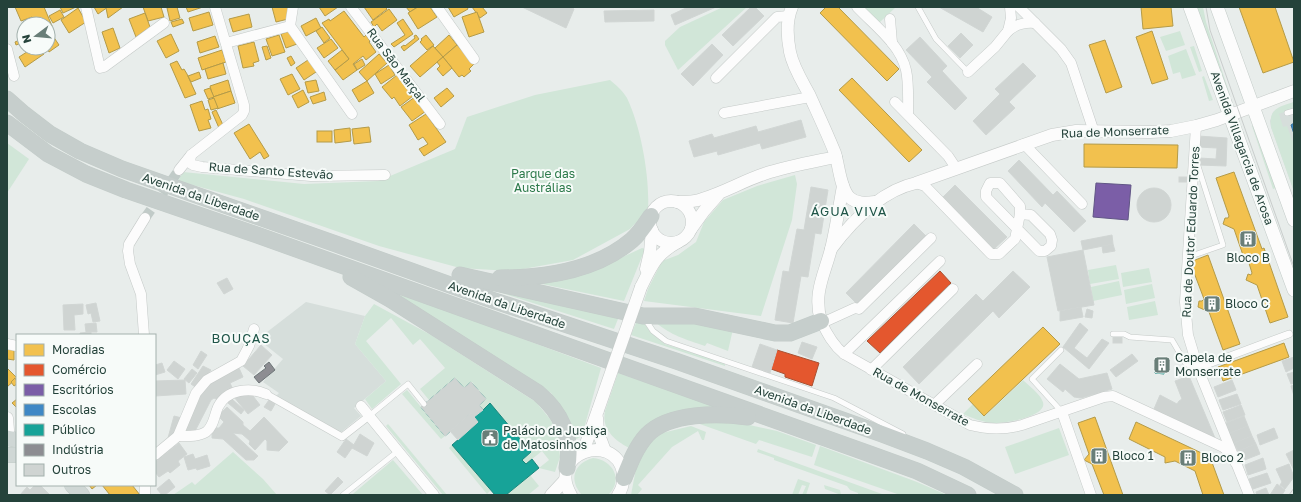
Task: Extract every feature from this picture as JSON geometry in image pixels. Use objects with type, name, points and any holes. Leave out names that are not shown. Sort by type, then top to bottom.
[{"type":"highway","name":"Avenida da Liberdade","points":[[7,99],[50,134],[94,157],[152,180],[492,300],[676,361],[882,434],[928,451],[964,467],[1015,495]]},
{"type":"highway","name":"Avenida da Liberdade","points":[[7,123],[48,154],[104,182],[257,235],[917,471],[968,495]]},
{"type":"highway","points":[[460,276],[489,278],[534,276],[557,273],[593,263],[630,241],[643,228],[652,223]]},
{"type":"highway","points":[[257,235],[362,283],[538,393],[552,407],[565,431],[569,448],[566,474]]},
{"type":"highway","points":[[336,244],[422,268],[642,316],[695,316],[775,333],[790,333],[822,322]]},
{"type":"highway","points":[[620,490],[633,457],[647,435],[657,427],[675,420],[706,415],[736,416],[766,421],[802,430]]},
{"type":"main road","name":"Avenida Villagarcia de Arosa","points":[[1190,7],[1231,115],[1294,290]]},
{"type":"main road","name":"Avenida Villagarcia de Arosa","points":[[1217,7],[1249,108],[1294,220]]},
{"type":"main road","points":[[73,486],[82,495]]},
{"type":"street","points":[[86,7],[100,68],[104,67],[164,23]]},
{"type":"street","points":[[178,170],[191,155],[242,115],[244,111],[244,105],[215,7]]},
{"type":"street","points":[[293,7],[290,26],[352,114]]},
{"type":"street","name":"Rua São Marçal","points":[[351,7],[440,124]]},
{"type":"street","points":[[437,7],[474,59]]},
{"type":"street","points":[[857,7],[892,43],[902,57],[907,72],[908,114]]},
{"type":"street","points":[[1008,31],[1011,18],[1010,7]]},
{"type":"street","points":[[1019,7],[1061,49],[1071,63],[1094,132]]},
{"type":"street","points":[[716,78],[776,17],[790,12]]},
{"type":"street","name":"Rua de Monserrate","points":[[790,12],[788,35],[790,52],[795,67],[827,133],[836,157],[843,186],[849,196],[854,200],[860,203],[875,202]]},
{"type":"street","points":[[890,19],[892,43]]},
{"type":"street","points":[[968,72],[996,47],[1012,27],[1028,22],[1035,23]]},
{"type":"street","points":[[226,43],[290,26]]},
{"type":"street","points":[[7,50],[14,76]]},
{"type":"street","name":"Rua de Monserrate","points":[[831,249],[844,232],[875,202],[903,186],[916,183],[1024,144],[1052,135],[1076,132],[1157,132],[1196,126],[1231,115],[1294,90]]},
{"type":"street","points":[[724,113],[810,97]]},
{"type":"street","points":[[896,102],[948,156],[956,168]]},
{"type":"street","name":"Rua de Doutor Eduardo Torres","points":[[1196,126],[1185,302],[1188,335],[1198,368],[1249,495]]},
{"type":"street","points":[[1024,144],[1082,204]]},
{"type":"street","name":"Rua de Santo Estevão","points":[[191,155],[190,162],[193,165],[202,167],[312,176],[385,175]]},
{"type":"street","points":[[583,452],[641,287],[650,252],[652,223],[657,206],[668,201],[690,202],[701,200],[743,181],[784,168],[836,157]]},
{"type":"street","points":[[916,183],[925,186],[991,254],[999,254],[1015,239],[1018,229],[1020,206],[1000,183],[990,183],[986,191],[986,197],[1018,229],[1039,251],[1046,251],[1052,240],[1050,234],[1031,215],[1020,214]]},
{"type":"street","name":"Rua de Monserrate","points":[[843,186],[831,249],[819,285],[817,298],[818,310],[822,322],[836,347],[844,354],[970,425],[997,430],[1009,429],[1104,397],[1113,396],[1223,447],[1230,453],[1235,462]]},
{"type":"street","points":[[641,287],[652,264],[659,255],[666,248],[684,238],[707,207],[722,191]]},
{"type":"street","points":[[677,202],[683,205],[691,216],[692,223],[690,230]]},
{"type":"street","points":[[144,334],[141,294],[128,258],[128,251],[129,244],[145,218]]},
{"type":"street","points":[[652,223],[655,235],[660,240],[666,242],[679,241]]},
{"type":"street","points":[[822,322],[854,308],[859,309],[931,238]]},
{"type":"street","points":[[844,354],[940,261]]},
{"type":"street","points":[[871,370],[953,289]]},
{"type":"street","points":[[156,453],[178,436],[196,393],[207,380],[241,361],[249,346],[254,329]]},
{"type":"street","points":[[1198,368],[1289,334]]},
{"type":"street","points":[[934,405],[977,364]]},
{"type":"street","points":[[178,436],[192,436],[206,431],[211,426],[218,407],[222,401],[236,391],[241,390],[258,391],[266,394],[342,437],[369,416]]},
{"type":"street","points":[[361,406],[434,495]]},
{"type":"street","points":[[598,410],[596,421],[598,432],[605,451]]},
{"type":"street","points":[[1062,412],[1091,495]]},
{"type":"street","points":[[7,415],[16,425]]},
{"type":"street","points":[[7,418],[7,438]]},
{"type":"street","points":[[551,495],[566,474],[571,462],[576,456],[583,452],[598,450],[605,451],[618,462],[622,470],[620,490]]},
{"type":"street","points":[[566,474],[567,487],[571,495]]},
{"type":"lane","points":[[918,7],[936,39],[968,72]]},
{"type":"lane","points":[[1287,113],[1294,111]]},
{"type":"lane","points":[[1188,257],[1223,245],[1195,156]]},
{"type":"lane","points":[[642,316],[653,331],[666,341],[834,398],[964,467]]},
{"type":"lane","points":[[1113,334],[1124,334],[1130,337],[1172,340],[1186,364],[1198,368]]},
{"type":"lane","points":[[1062,350],[1032,379],[1062,412]]},
{"type":"lane","points":[[369,416],[408,384],[424,404]]},
{"type":"lane","points":[[343,495],[398,451]]},
{"type":"shaded area","points":[[1294,102],[1294,191],[1270,121],[1273,112]]},
{"type":"shaded area","points":[[306,302],[365,316],[355,344],[386,381],[354,408],[361,416],[340,433],[276,396],[279,393],[263,382],[283,359],[258,339]]},
{"type":"green space","points":[[723,7],[747,7],[678,70],[665,45],[665,41],[680,27]]},
{"type":"green space","points":[[864,7],[896,7],[879,23]]},
{"type":"green space","points":[[1197,7],[1203,7],[1206,22],[1230,95],[1228,96]]},
{"type":"green space","points":[[1180,31],[1185,45],[1166,51],[1160,37]]},
{"type":"green space","points":[[1194,46],[1202,71],[1199,72],[1190,47]]},
{"type":"green space","points":[[1186,49],[1196,75],[1182,79],[1180,72],[1173,74],[1168,56]]},
{"type":"green space","points":[[1204,76],[1213,100],[1209,101],[1202,77]]},
{"type":"green space","name":"Parque das Austrálias","points":[[610,80],[627,98],[636,123],[644,153],[648,183],[648,210],[630,229],[573,260],[512,271],[460,268],[379,246],[244,199],[178,181],[183,172],[304,184],[378,181],[455,149],[467,117],[535,95]]},
{"type":"green space","points":[[1294,102],[1294,108],[1279,114],[1283,127],[1287,126],[1294,145],[1293,189],[1271,127],[1271,121],[1273,112],[1276,109]]},
{"type":"green space","points":[[1255,125],[1276,188],[1273,189],[1252,126]]},
{"type":"green space","points":[[7,143],[29,159],[7,193]]},
{"type":"green space","points":[[795,175],[797,184],[792,220],[761,316],[644,301],[648,289],[662,261],[678,255],[696,242],[704,222],[723,200],[757,186]]},
{"type":"green space","points":[[642,248],[645,249],[624,301],[537,283],[612,262]]},
{"type":"green space","points":[[1116,265],[1119,279],[1090,284],[1088,270]]},
{"type":"green space","points":[[1149,268],[1152,282],[1123,287],[1121,273]]},
{"type":"green space","points":[[1119,281],[1122,295],[1093,301],[1091,287]]},
{"type":"green space","points":[[474,284],[620,314],[614,329]]},
{"type":"green space","points":[[1152,284],[1155,298],[1126,304],[1124,290]]},
{"type":"green space","points":[[394,293],[448,311],[601,368],[583,432],[580,437],[573,441],[562,409],[551,393]]},
{"type":"green space","points":[[1155,301],[1158,315],[1129,320],[1127,307]]},
{"type":"green space","points":[[374,304],[431,335],[536,402],[550,419],[555,428],[561,446],[559,447],[560,457],[555,472],[539,468],[549,460],[542,451],[526,464],[522,460],[531,452],[490,404],[483,410],[479,405],[486,399],[472,382],[464,388],[429,400],[420,389],[445,368],[420,339],[413,345],[391,318],[366,341],[401,384],[372,409],[365,399],[386,381],[355,344],[365,316]]},
{"type":"green space","points":[[638,318],[642,320],[651,333],[665,344],[725,363],[725,366],[631,335]]},
{"type":"green space","points":[[655,322],[683,322],[733,329],[728,351],[707,343],[705,346],[685,339],[667,331]]},
{"type":"green space","points":[[618,373],[724,409],[699,411],[633,450],[616,439],[605,424],[605,411]]},
{"type":"green space","points":[[1023,380],[1041,397],[1042,400],[1043,406],[1034,415],[1006,422],[993,423],[981,421],[963,414],[973,404],[985,416]]},
{"type":"green space","points":[[407,390],[445,436],[441,439],[402,394]]},
{"type":"green space","points":[[736,422],[777,431],[816,445],[812,457],[759,440],[756,444],[697,423]]},
{"type":"green space","points":[[388,424],[447,495],[443,495],[386,426]]},
{"type":"green space","points":[[691,426],[706,432],[704,440],[702,440],[698,431],[672,447],[638,485],[642,489],[637,495],[631,495],[637,463],[652,440],[662,433]]},
{"type":"green space","points":[[1059,428],[1069,455],[1015,474],[1005,447]]},
{"type":"green space","points":[[452,445],[491,490],[487,494],[449,448]]},
{"type":"green space","points":[[820,446],[917,482],[947,495],[900,495],[814,465]]},
{"type":"green space","points":[[758,449],[882,495],[858,495],[858,493],[850,490],[847,486],[774,460],[774,458],[757,452]]},
{"type":"green space","points":[[233,452],[263,479],[277,495],[173,495],[192,482],[195,485]]},
{"type":"green space","points":[[593,458],[606,463],[614,472],[616,477],[615,483],[613,489],[608,495],[582,495],[575,484],[574,478],[577,468],[586,460]]},
{"type":"green space","points":[[393,460],[423,495],[352,495],[354,493]]},
{"type":"green space","points":[[530,475],[539,486],[528,495],[506,495]]},
{"type":"green space","points":[[798,479],[810,483],[806,495],[802,495],[806,486],[802,485],[798,495],[792,495]]},
{"type":"green space","points":[[824,485],[840,490],[841,495],[825,489]]},
{"type":"building: Moradias","points":[[15,7],[44,7],[48,16],[19,16]]},
{"type":"building: Moradias","points":[[60,7],[76,7],[63,13]]},
{"type":"building: Moradias","points":[[94,7],[108,7],[98,14]]},
{"type":"building: Moradias","points":[[123,7],[108,18],[106,8]]},
{"type":"building: Moradias","points":[[143,7],[161,7],[164,17],[148,21]]},
{"type":"building: Moradias","points":[[177,7],[180,18],[170,21],[167,8]]},
{"type":"building: Moradias","points":[[186,7],[203,7],[188,12]]},
{"type":"building: Moradias","points":[[272,7],[289,7],[292,18],[276,22]]},
{"type":"building: Moradias","points":[[319,7],[338,7],[325,16]]},
{"type":"building: Moradias","points":[[364,7],[385,7],[387,9],[373,20]]},
{"type":"building: Moradias","points":[[406,7],[417,7],[410,12]]},
{"type":"building: Moradias","points":[[418,7],[430,7],[437,17],[418,29],[408,13]]},
{"type":"building: Moradias","points":[[448,7],[467,7],[468,9],[454,17]]},
{"type":"building: Moradias","points":[[472,7],[482,7],[487,13],[480,18]]},
{"type":"building: Moradias","points":[[826,7],[838,7],[899,69],[887,81],[820,13]]},
{"type":"building: Moradias","points":[[1141,7],[1171,7],[1173,26],[1143,29]]},
{"type":"building: Moradias","points":[[1239,7],[1275,7],[1294,62],[1263,73]]},
{"type":"building: Moradias","points":[[78,8],[86,22],[69,33],[61,20]]},
{"type":"building: Moradias","points":[[389,9],[397,20],[382,31],[377,24],[374,27],[371,22]]},
{"type":"building: Moradias","points":[[60,10],[64,17],[56,21],[56,16],[49,16]]},
{"type":"building: Moradias","points":[[344,11],[364,37],[366,35],[376,52],[366,60],[363,56],[353,64],[357,70],[343,80],[335,70],[349,59],[322,23],[329,19],[330,21]]},
{"type":"building: Moradias","points":[[209,12],[213,25],[193,31],[189,18]]},
{"type":"building: Moradias","points":[[477,12],[484,32],[469,37],[462,17]]},
{"type":"building: Moradias","points":[[145,13],[150,27],[136,37],[129,19]]},
{"type":"building: Moradias","points":[[249,14],[252,27],[233,32],[229,19]]},
{"type":"building: Moradias","points":[[316,18],[321,28],[306,36],[301,26]]},
{"type":"building: Moradias","points":[[182,19],[184,23],[173,27],[171,22]]},
{"type":"building: Moradias","points":[[403,19],[413,34],[394,47],[391,44],[405,35],[397,23]]},
{"type":"building: Moradias","points":[[322,27],[330,38],[324,43],[316,31]]},
{"type":"building: Moradias","points":[[113,28],[120,48],[109,53],[102,32]]},
{"type":"building: Moradias","points":[[292,30],[297,44],[286,48],[281,34]]},
{"type":"building: Moradias","points":[[1152,31],[1168,79],[1152,84],[1136,37]]},
{"type":"building: Moradias","points":[[171,34],[179,51],[166,58],[157,41]]},
{"type":"building: Moradias","points":[[279,35],[285,52],[272,56],[266,39]]},
{"type":"building: Moradias","points":[[416,35],[419,39],[404,51],[401,47],[404,45],[405,46],[415,38],[414,36]]},
{"type":"building: Moradias","points":[[426,35],[434,45],[427,50],[420,42]]},
{"type":"building: Moradias","points":[[449,35],[457,45],[443,57],[435,48]]},
{"type":"building: Moradias","points":[[215,36],[219,47],[200,53],[197,42]]},
{"type":"building: Moradias","points":[[331,39],[338,48],[324,58],[317,48]]},
{"type":"building: Moradias","points":[[1105,40],[1122,87],[1106,93],[1089,45]]},
{"type":"building: Moradias","points":[[254,42],[259,61],[253,63],[254,66],[243,68],[238,46]]},
{"type":"building: Moradias","points":[[457,45],[474,64],[469,69],[471,71],[464,77],[462,75],[459,77],[443,57]]},
{"type":"building: Moradias","points":[[267,46],[271,58],[266,60],[262,47]]},
{"type":"building: Moradias","points":[[433,46],[443,57],[420,77],[410,66]]},
{"type":"building: Moradias","points":[[222,50],[226,62],[202,70],[198,58]]},
{"type":"building: Moradias","points":[[342,50],[349,59],[335,70],[328,61]]},
{"type":"building: Moradias","points":[[379,54],[387,63],[367,81],[359,72]]},
{"type":"building: Moradias","points":[[21,56],[41,56],[25,67],[19,57]]},
{"type":"building: Moradias","points":[[291,56],[295,63],[291,66],[287,58]]},
{"type":"building: Moradias","points":[[443,57],[452,68],[443,76],[437,69],[440,66],[437,62]]},
{"type":"building: Moradias","points":[[311,58],[319,70],[304,80],[296,68]]},
{"type":"building: Moradias","points":[[362,59],[365,65],[357,70],[354,64]]},
{"type":"building: Moradias","points":[[177,61],[182,70],[184,69],[187,74],[196,94],[185,98],[170,64]]},
{"type":"building: Moradias","points":[[223,63],[226,74],[208,79],[205,69]]},
{"type":"building: Moradias","points":[[389,65],[395,75],[381,84],[375,74]]},
{"type":"building: Moradias","points":[[199,72],[201,78],[191,82],[188,76]]},
{"type":"building: Moradias","points":[[292,74],[300,89],[288,95],[280,79]]},
{"type":"building: Moradias","points":[[397,75],[413,96],[400,106],[394,97],[392,99],[382,87]]},
{"type":"building: Moradias","points":[[852,78],[922,150],[909,162],[839,90]]},
{"type":"building: Moradias","points":[[228,80],[231,91],[213,97],[210,86]]},
{"type":"building: Moradias","points":[[316,80],[319,91],[308,93],[305,82]]},
{"type":"building: Moradias","points":[[367,81],[374,93],[359,102],[352,90]]},
{"type":"building: Moradias","points":[[210,88],[214,97],[208,99],[204,90]]},
{"type":"building: Moradias","points":[[447,88],[454,96],[441,107],[434,98]]},
{"type":"building: Moradias","points":[[303,90],[309,102],[298,108],[292,96]]},
{"type":"building: Moradias","points":[[231,91],[235,103],[217,109],[213,97]]},
{"type":"building: Moradias","points":[[324,92],[326,100],[313,104],[310,97]]},
{"type":"building: Moradias","points":[[415,97],[426,111],[412,121],[401,107]]},
{"type":"building: Moradias","points":[[214,98],[218,108],[211,110],[208,100]]},
{"type":"building: Moradias","points":[[202,101],[205,110],[208,109],[211,119],[208,120],[211,128],[199,131],[190,105]]},
{"type":"building: Moradias","points":[[216,110],[223,125],[219,128],[212,112]]},
{"type":"building: Moradias","points":[[426,114],[446,142],[424,156],[419,149],[428,144],[423,137],[418,140],[409,125]]},
{"type":"building: Moradias","points":[[249,124],[269,156],[264,159],[260,152],[250,159],[234,133]]},
{"type":"building: Moradias","points":[[369,127],[371,142],[354,144],[352,129]]},
{"type":"building: Moradias","points":[[350,128],[351,141],[335,143],[334,130]]},
{"type":"building: Moradias","points":[[317,131],[332,131],[332,142],[317,142]]},
{"type":"building: Moradias","points":[[1084,144],[1178,145],[1177,168],[1084,167]]},
{"type":"building: Moradias","name":"Bloco B","points":[[1234,172],[1262,249],[1264,248],[1288,317],[1270,323],[1257,285],[1246,280],[1248,274],[1251,275],[1252,273],[1248,260],[1245,261],[1234,229],[1223,224],[1225,218],[1228,218],[1229,216],[1216,178]]},
{"type":"building: Moradias","name":"Bloco C","points":[[1208,255],[1240,344],[1223,350],[1209,312],[1198,307],[1199,301],[1204,299],[1190,262]]},
{"type":"building: Moradias","points":[[1043,327],[1060,344],[984,416],[968,399]]},
{"type":"building: Moradias","points":[[1284,343],[1289,357],[1223,381],[1218,367]]},
{"type":"building: Moradias","points":[[7,346],[14,347],[14,360],[7,359]]},
{"type":"building: Moradias","points":[[7,368],[16,377],[16,379],[7,387]]},
{"type":"building: Moradias","points":[[15,378],[16,385],[14,386],[11,382]]},
{"type":"building: Moradias","points":[[16,400],[16,407],[12,403]]},
{"type":"building: Moradias","name":"Bloco 1","points":[[1095,417],[1123,495],[1104,495],[1092,464],[1084,460],[1089,454],[1078,423]]},
{"type":"building: Moradias","name":"Bloco 2","points":[[1136,422],[1210,457],[1224,495],[1203,495],[1195,471],[1175,461],[1165,463],[1165,457],[1129,439]]},
{"type":"building: Moradias","points":[[103,486],[133,486],[140,495],[110,495]]},
{"type":"building: Comércio","points":[[940,271],[951,283],[880,353],[867,341]]},
{"type":"building: Comércio","points":[[777,350],[819,363],[812,386],[785,377],[785,374],[771,369]]},
{"type":"building: Escritórios","points":[[1096,183],[1131,185],[1128,220],[1093,217]]},
{"type":"building: Escolas","points":[[1294,123],[1294,134],[1291,125]]},
{"type":"building: Público","name":"Capela de Monserrate","points":[[1156,359],[1168,360],[1167,369],[1164,374],[1155,373]]},
{"type":"building: Público","name":"Palácio da Justiça de Matosinhos","points":[[455,378],[464,388],[471,382],[486,399],[479,405],[483,410],[490,403],[531,452],[522,460],[526,464],[532,459],[539,468],[506,495],[495,495],[452,445],[478,422],[471,413],[445,436],[421,407]]},
{"type":"building: Indústria","points":[[269,362],[275,370],[259,383],[254,377],[266,368],[264,366]]},
{"type":"building: Outros","points":[[522,7],[571,7],[574,9],[566,28]]},
{"type":"building: Outros","points":[[688,7],[716,7],[675,25],[671,15]]},
{"type":"building: Outros","points":[[751,7],[755,7],[764,16],[733,46],[722,35]]},
{"type":"building: Outros","points":[[939,7],[976,7],[992,17],[983,32]]},
{"type":"building: Outros","points":[[654,10],[654,21],[605,22],[604,11]]},
{"type":"building: Outros","points":[[961,33],[973,45],[960,58],[948,46]]},
{"type":"building: Outros","points":[[920,37],[947,66],[942,71],[967,98],[955,110],[927,82],[932,77],[906,50]]},
{"type":"building: Outros","points":[[712,44],[723,55],[693,86],[681,74]]},
{"type":"building: Outros","points":[[1023,63],[1036,76],[1009,102],[1015,108],[986,135],[973,121],[1000,94],[995,89]]},
{"type":"building: Outros","points":[[801,120],[806,137],[762,149],[760,143],[718,155],[717,151],[694,157],[689,141],[712,134],[714,138],[756,126],[758,132]]},
{"type":"building: Outros","points":[[1198,136],[1227,138],[1226,166],[1199,165],[1199,158],[1216,159],[1217,148],[1198,147]]},
{"type":"building: Outros","points":[[1019,160],[1053,195],[1057,191],[1086,221],[1074,232],[1045,203],[1042,207],[1008,171]]},
{"type":"building: Outros","points":[[1179,177],[1187,177],[1187,182],[1179,182]]},
{"type":"building: Outros","points":[[955,185],[1007,237],[994,249],[943,197]]},
{"type":"building: Outros","points":[[811,187],[828,190],[821,234],[815,233],[808,277],[801,276],[793,323],[775,320],[783,271],[789,272],[797,229],[804,230]]},
{"type":"building: Outros","points":[[1151,188],[1157,188],[1161,189],[1168,195],[1171,205],[1170,212],[1164,219],[1157,222],[1151,222],[1147,221],[1140,215],[1137,208],[1137,202],[1138,198],[1144,191]]},
{"type":"building: Outros","points":[[914,224],[927,237],[859,306],[846,293]]},
{"type":"building: Outros","points":[[1112,235],[1113,244],[1083,250],[1081,241]]},
{"type":"building: Outros","points":[[1113,244],[1115,251],[1103,253],[1102,246]]},
{"type":"building: Outros","points":[[1083,250],[1094,305],[1058,311],[1047,257]]},
{"type":"building: Outros","points":[[1013,271],[1030,287],[999,318],[993,311],[919,384],[903,367],[976,294],[983,301]]},
{"type":"building: Outros","points":[[227,278],[233,289],[224,294],[217,283]]},
{"type":"building: Outros","points":[[96,303],[100,321],[93,322],[91,313],[88,314],[86,305]]},
{"type":"building: Outros","points":[[83,304],[83,314],[74,315],[75,330],[64,330],[63,305]]},
{"type":"building: Outros","points":[[1081,307],[1083,317],[1060,321],[1060,311]]},
{"type":"building: Outros","points":[[1087,309],[1093,311],[1092,318],[1085,317]]},
{"type":"building: Outros","points":[[96,323],[97,332],[86,332],[85,324]]},
{"type":"building: Outros","points":[[1080,323],[1088,330],[1074,348],[1087,358],[1102,339],[1109,343],[1089,369],[1063,347]]},
{"type":"building: Outros","points":[[91,332],[91,334],[80,334]]},
{"type":"building: Outros","points":[[1113,337],[1122,337],[1122,343],[1113,343]]},
{"type":"building: Outros","points":[[802,342],[817,347],[812,359],[798,353]]},
{"type":"building: Outros","points":[[760,344],[777,350],[770,373],[752,367]]},
{"type":"building: Outros","points":[[261,345],[272,355],[254,375],[243,366]]},
{"type":"building: Outros","points":[[201,351],[207,355],[198,369],[193,365]]},
{"type":"building: Outros","points":[[1132,354],[1138,361],[1116,377],[1110,370]]},
{"type":"building: Outros","points":[[1294,357],[1294,368],[1286,372],[1282,361]]},
{"type":"building: Outros","points":[[174,361],[185,369],[178,379],[167,370]]},
{"type":"building: Outros","points":[[162,363],[165,372],[156,375],[156,365]]},
{"type":"building: Outros","points":[[1060,364],[1079,379],[1107,373],[1112,389],[1081,398],[1074,397],[1065,389],[1063,392],[1047,379]]},
{"type":"building: Outros","points":[[203,366],[211,370],[198,389],[191,384]]},
{"type":"building: Outros","points":[[239,368],[243,377],[230,383],[234,392],[218,400],[214,398],[211,400],[193,435],[184,431],[206,384]]},
{"type":"building: Outros","points":[[192,369],[197,373],[189,383],[184,379]]},
{"type":"building: Outros","points":[[1294,372],[1294,383],[1291,384],[1287,374]]},
{"type":"building: Outros","points":[[1189,376],[1215,438],[1154,409],[1160,395],[1177,404],[1182,399],[1175,381]]},
{"type":"building: Outros","points":[[455,378],[464,388],[471,382],[486,399],[479,405],[483,410],[474,417],[471,413],[445,436],[421,407]]},
{"type":"building: Outros","points":[[185,380],[186,394],[156,396],[156,381]]},
{"type":"building: Outros","points":[[1232,380],[1236,390],[1218,397],[1214,387]]},
{"type":"building: Outros","points":[[1294,385],[1294,396],[1291,386]]},
{"type":"building: Outros","points":[[246,387],[260,405],[248,414],[234,397]]},
{"type":"building: Outros","points":[[1237,394],[1241,404],[1223,410],[1219,400]]},
{"type":"building: Outros","points":[[232,399],[244,410],[241,414],[228,403]]},
{"type":"building: Outros","points":[[269,400],[275,404],[271,411],[264,407]]},
{"type":"building: Outros","points":[[1241,405],[1245,415],[1227,422],[1223,412]]},
{"type":"building: Outros","points":[[227,407],[250,431],[264,417],[288,442],[279,451],[267,450],[267,441],[265,439],[255,450],[249,444],[250,441],[242,434],[233,433],[258,456],[254,460],[246,460],[223,439],[212,438],[212,432],[216,428],[219,428],[224,422],[220,418],[221,413]]},
{"type":"building: Outros","points":[[471,413],[478,422],[458,440],[450,431]]},
{"type":"building: Outros","points":[[174,416],[182,418],[177,440],[168,438]]},
{"type":"building: Outros","points":[[1244,416],[1248,426],[1230,433],[1226,423]]},
{"type":"building: Outros","points":[[1248,426],[1252,436],[1234,443],[1230,433]]},
{"type":"building: Outros","points":[[1274,428],[1278,438],[1260,445],[1257,435]]},
{"type":"building: Outros","points":[[360,434],[374,443],[367,456],[352,448]]},
{"type":"building: Outros","points":[[1252,436],[1256,444],[1238,451],[1234,443]]},
{"type":"building: Outros","points":[[346,439],[354,445],[345,458],[337,452]]},
{"type":"building: Outros","points":[[179,443],[187,454],[178,461],[180,465],[170,473],[168,471],[159,477],[156,473],[156,461]]},
{"type":"building: Outros","points":[[1256,444],[1260,454],[1242,461],[1238,451]]},
{"type":"building: Outros","points":[[1294,450],[1294,470],[1286,454]]},
{"type":"building: Outros","points":[[193,454],[195,459],[207,455],[210,466],[197,470],[196,468],[188,470],[184,457]]},
{"type":"building: Outros","points":[[1263,458],[1266,469],[1248,475],[1245,465]]},
{"type":"building: Outros","points":[[1289,464],[1294,477],[1285,489],[1280,485],[1282,482],[1276,469]]},
{"type":"building: Outros","points":[[1267,473],[1271,483],[1253,489],[1249,479]]},
{"type":"building: Outros","points":[[338,477],[343,482],[330,495],[325,491]]},
{"type":"building: Outros","points":[[169,479],[175,487],[165,495],[162,495],[157,489]]},
{"type":"building: Outros","points":[[1277,484],[1285,490],[1282,495],[1270,495]]},
{"type":"building: Outros","points":[[34,486],[41,486],[49,494],[20,495],[27,487],[30,490]]},
{"type":"building: Outros","points":[[1266,488],[1269,495],[1257,495],[1256,492]]},
{"type":"tunnel","points":[[145,218],[179,170]]},
{"type":"tram line","points":[[1206,7],[1210,30],[1294,267]]},
{"type":"tram line","points":[[1289,495],[1294,488]]},
{"type":"place","name":"Bloco B","points":[[1248,239]]},
{"type":"place","name":"Bloco C","points":[[1212,304]]},
{"type":"place","name":"Capela de Monserrate","points":[[1162,365]]},
{"type":"place","name":"Palácio da Justiça de Matosinhos","points":[[490,438]]},
{"type":"place","name":"Bloco 1","points":[[1099,456]]},
{"type":"place","name":"Bloco 2","points":[[1188,458]]},
{"type":"district","name":"ÁGUA VIVA","points":[[849,211]]},
{"type":"district","name":"BOUÇAS","points":[[241,338]]}]
